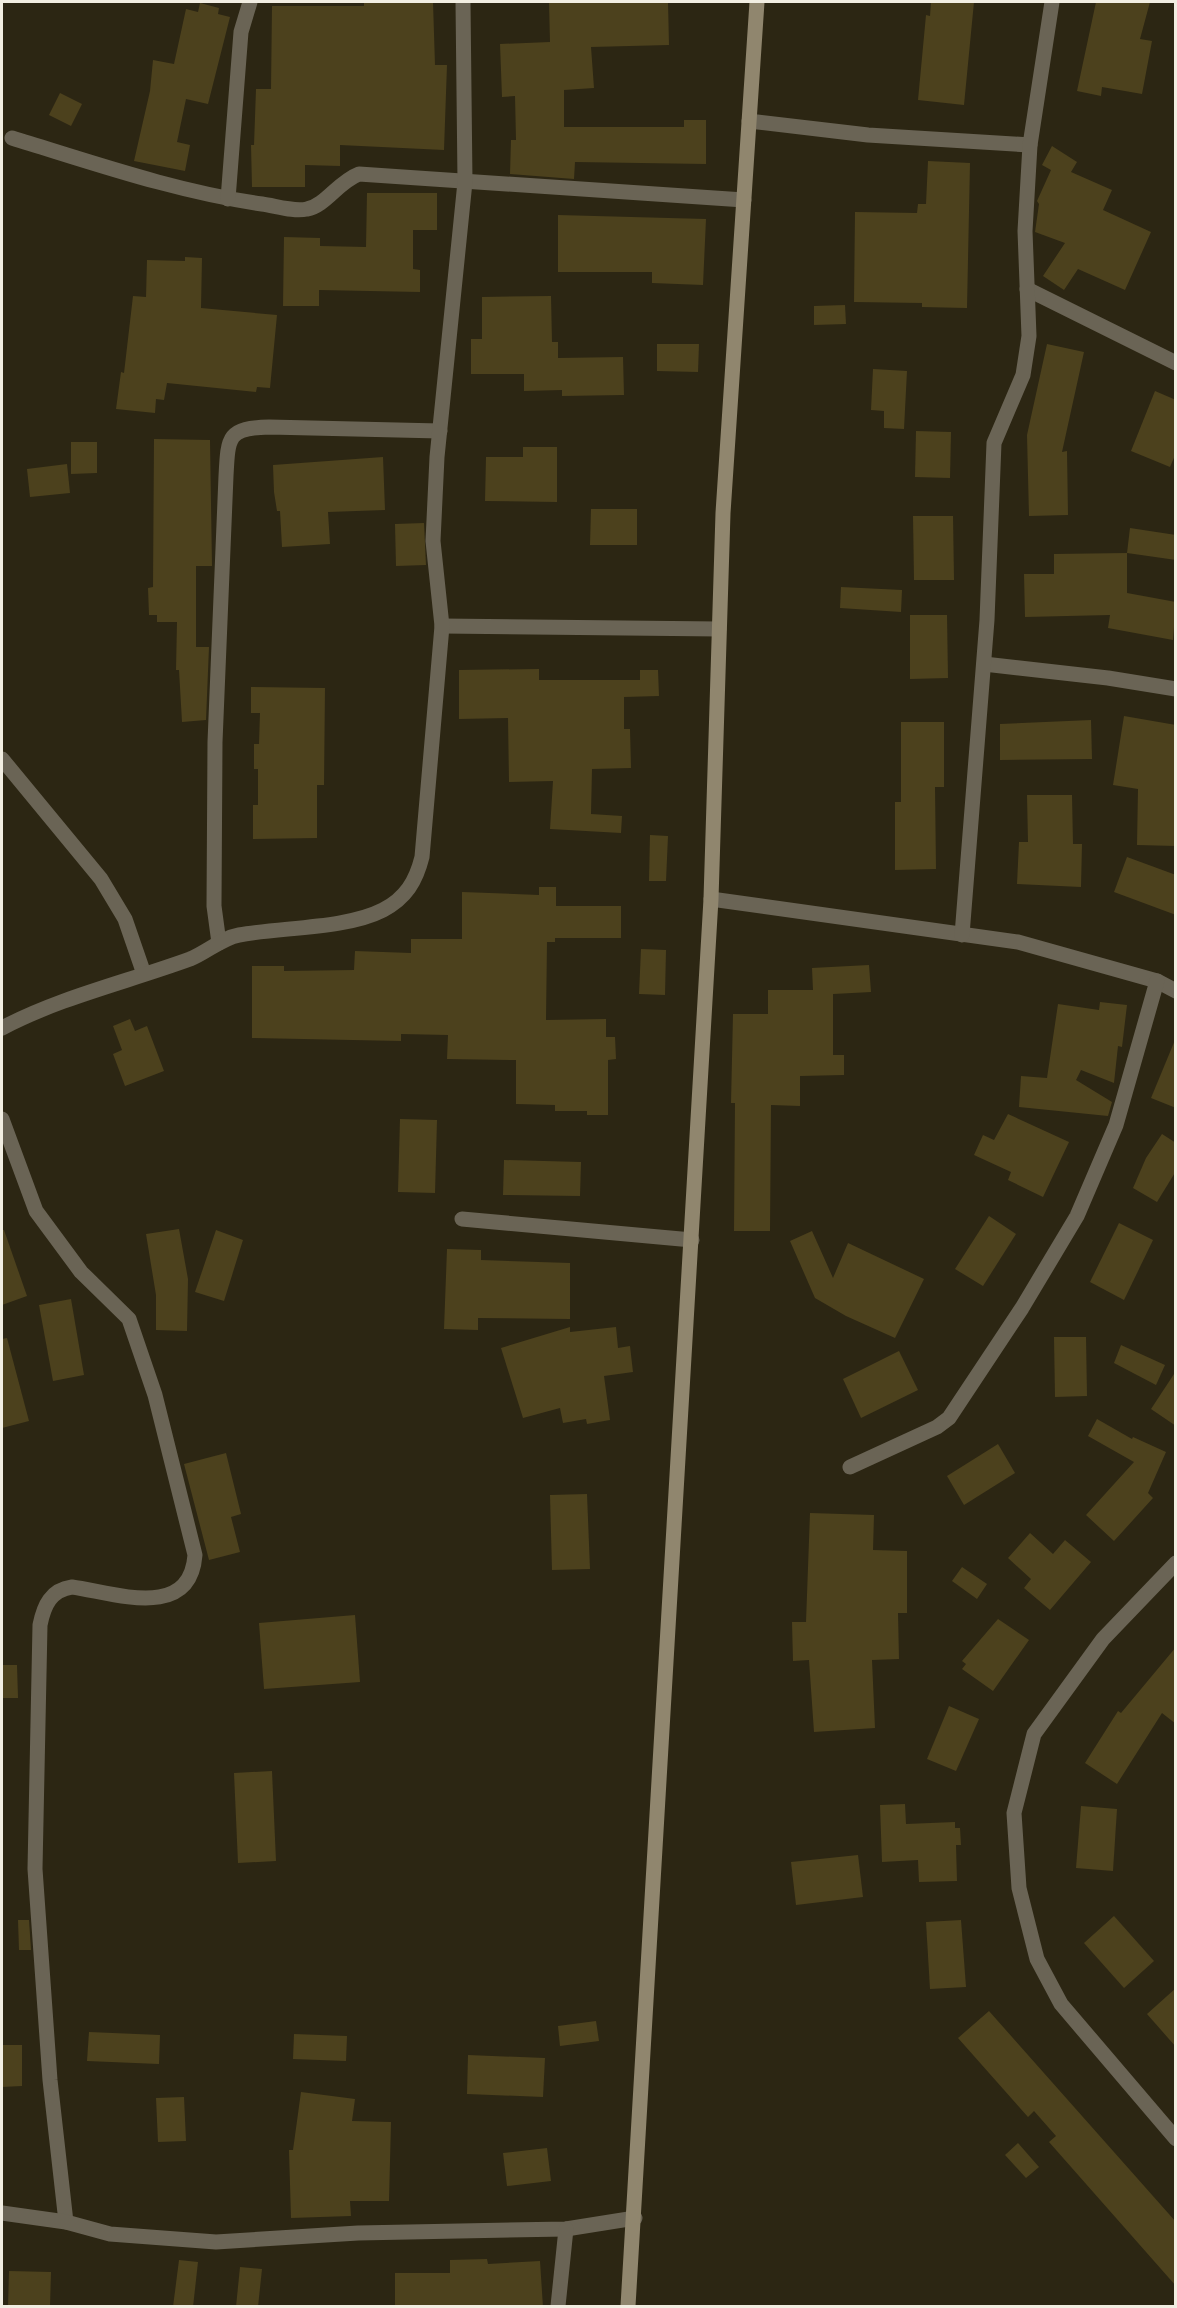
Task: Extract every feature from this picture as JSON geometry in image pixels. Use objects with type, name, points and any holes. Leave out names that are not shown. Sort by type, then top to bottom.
[{"type":"main road","points":[[628,2307],[711,898],[723,513],[757,2]]},
{"type":"street","points":[[228,199],[241,32],[250,2]]},
{"type":"street","points":[[2,1028],[52,1005],[190,959],[237,935],[343,922],[382,911],[404,896],[417,879],[422,857],[442,626],[433,541],[440,431],[465,182],[463,2]]},
{"type":"street","points":[[962,935],[984,664],[994,443],[1023,375],[1029,336],[1025,231],[1030,145],[1052,2]]},
{"type":"street","points":[[749,121],[868,135],[1030,145]]},
{"type":"street","points":[[12,138],[123,172],[228,199],[305,210],[318,206],[344,179],[358,174],[744,201]]},
{"type":"street","points":[[1027,289],[1176,363]]},
{"type":"street","points":[[219,943],[214,906],[215,742],[227,451],[234,435],[243,428],[440,431]]},
{"type":"street","points":[[442,626],[719,629]]},
{"type":"street","points":[[984,664],[1108,678],[1176,689]]},
{"type":"street","points":[[2,759],[101,879],[125,919],[144,974]]},
{"type":"street","points":[[711,898],[1018,942],[1157,981],[1176,991]]},
{"type":"street","points":[[850,1467],[937,1427],[949,1418],[1022,1308],[1077,1216],[1116,1125],[1157,981]]},
{"type":"street","points":[[2,1119],[36,1211],[81,1272],[129,1319],[155,1395],[195,1555],[194,1572],[184,1587],[156,1599],[72,1587],[61,1588],[50,1598],[40,1625],[35,1869],[50,2080],[66,2222]]},
{"type":"street","points":[[462,1219],[692,1240]]},
{"type":"street","points":[[1176,1563],[1103,1639],[1034,1734],[1014,1813],[1019,1888],[1037,1959],[1061,2004],[1176,2139]]},
{"type":"street","points":[[2,2213],[66,2222],[110,2234],[216,2242],[358,2233],[566,2229],[635,2218]]},
{"type":"street","points":[[558,2307],[566,2229]]},
{"type":"building","points":[[433,2],[435,65],[447,65],[444,150],[340,145],[340,166],[305,165],[305,187],[252,187],[251,145],[254,145],[256,89],[271,89],[272,6],[364,6],[364,3]]},
{"type":"building","points":[[549,2],[668,2],[669,45],[591,47],[594,88],[564,90],[564,127],[684,127],[684,120],[706,120],[706,164],[575,162],[574,179],[510,174],[511,140],[516,140],[515,96],[502,97],[500,44],[550,42]]},
{"type":"building","points":[[931,2],[974,2],[964,105],[918,100],[926,15],[930,16]]},
{"type":"building","points":[[1096,2],[1150,2],[1140,39],[1152,41],[1142,94],[1102,87],[1101,96],[1077,91]]},
{"type":"building","points":[[200,3],[219,8],[218,14],[230,17],[208,104],[186,99],[177,142],[190,145],[185,171],[134,161],[150,91],[153,60],[174,64],[186,9],[198,12]]},
{"type":"building","points":[[60,93],[82,104],[71,126],[49,115]]},
{"type":"building","points":[[1052,146],[1077,162],[1071,172],[1112,190],[1103,210],[1151,232],[1125,290],[1078,269],[1064,290],[1043,276],[1065,243],[1035,232],[1039,204],[1037,201],[1051,170],[1042,165]]},
{"type":"building","points":[[928,161],[970,163],[967,308],[922,307],[922,303],[854,302],[855,212],[917,213],[918,204],[926,204]]},
{"type":"building","points":[[367,193],[437,193],[437,230],[413,230],[413,269],[420,270],[420,292],[319,290],[319,306],[283,306],[284,237],[320,238],[320,246],[366,247]]},
{"type":"building","points":[[558,215],[706,219],[703,285],[652,283],[652,272],[558,272]]},
{"type":"building","points":[[185,257],[202,258],[201,308],[277,315],[270,388],[257,387],[256,392],[167,383],[164,400],[156,399],[155,413],[116,409],[121,372],[124,373],[133,296],[146,297],[147,260],[185,261]]},
{"type":"building","points":[[551,296],[552,342],[558,342],[558,358],[623,357],[624,395],[562,396],[562,390],[524,391],[524,374],[471,374],[471,339],[482,339],[482,297]]},
{"type":"building","points":[[845,305],[846,324],[814,325],[814,306]]},
{"type":"building","points":[[657,344],[699,344],[698,372],[657,371]]},
{"type":"building","points":[[1047,344],[1084,352],[1062,452],[1067,451],[1068,515],[1029,516],[1027,435]]},
{"type":"building","points":[[873,369],[907,371],[904,429],[884,428],[884,411],[871,410]]},
{"type":"building","points":[[1155,391],[1176,400],[1176,453],[1170,467],[1131,451]]},
{"type":"building","points":[[916,431],[951,432],[950,478],[915,477]]},
{"type":"building","points":[[154,439],[210,440],[212,566],[196,566],[196,647],[209,647],[206,720],[182,722],[179,670],[176,670],[177,622],[157,622],[157,615],[149,615],[148,588],[153,587]]},
{"type":"building","points":[[71,442],[97,442],[97,473],[71,474]]},
{"type":"building","points":[[523,447],[557,447],[557,502],[485,501],[486,457],[523,457]]},
{"type":"building","points":[[383,457],[385,510],[328,512],[330,544],[282,547],[280,511],[277,511],[274,492],[273,465]]},
{"type":"building","points":[[67,464],[70,493],[30,497],[27,469]]},
{"type":"building","points":[[591,509],[637,509],[637,545],[590,545]]},
{"type":"building","points":[[913,516],[953,516],[954,580],[914,580]]},
{"type":"building","points":[[424,523],[426,565],[396,566],[395,524]]},
{"type":"building","points":[[1130,528],[1176,535],[1176,560],[1127,553]]},
{"type":"building","points":[[1127,553],[1127,593],[1176,602],[1173,640],[1108,628],[1110,615],[1025,617],[1024,574],[1054,574],[1054,554]]},
{"type":"building","points":[[841,587],[902,590],[901,612],[840,608]]},
{"type":"building","points":[[910,615],[947,615],[948,678],[910,679]]},
{"type":"building","points":[[539,669],[539,680],[640,680],[640,670],[658,670],[659,696],[624,697],[624,729],[630,729],[631,768],[592,769],[591,814],[622,816],[621,833],[550,829],[553,781],[509,782],[508,718],[459,719],[459,670]]},
{"type":"building","points":[[251,687],[325,688],[324,785],[317,785],[317,838],[253,839],[253,805],[258,805],[258,769],[254,769],[254,744],[259,744],[260,713],[251,713]]},
{"type":"building","points":[[1124,716],[1176,725],[1176,846],[1137,845],[1138,789],[1113,785]]},
{"type":"building","points":[[1091,720],[1092,759],[1000,760],[1000,724]]},
{"type":"building","points":[[901,722],[944,722],[944,787],[935,787],[936,869],[895,870],[895,802],[901,802]]},
{"type":"building","points":[[1027,795],[1072,795],[1073,844],[1082,844],[1081,887],[1017,884],[1019,842],[1028,842]]},
{"type":"building","points":[[650,835],[668,836],[666,881],[649,881]]},
{"type":"building","points":[[1127,857],[1176,875],[1176,915],[1114,892]]},
{"type":"building","points":[[539,887],[556,887],[556,906],[621,906],[621,938],[555,938],[555,942],[547,942],[546,1020],[606,1019],[606,1037],[615,1037],[616,1059],[608,1060],[608,1115],[587,1115],[587,1111],[555,1111],[555,1105],[516,1104],[516,1060],[447,1059],[448,1035],[401,1034],[401,1041],[252,1038],[252,966],[284,966],[284,971],[354,970],[355,951],[411,953],[411,939],[462,939],[462,892],[539,895]]},
{"type":"building","points":[[641,949],[666,950],[665,995],[639,994]]},
{"type":"building","points":[[869,965],[871,992],[833,994],[833,1055],[844,1055],[844,1075],[800,1076],[800,1106],[771,1105],[770,1231],[734,1231],[735,1103],[731,1103],[733,1014],[768,1014],[768,990],[813,990],[812,968]]},
{"type":"building","points":[[1100,1002],[1127,1005],[1122,1047],[1118,1046],[1114,1083],[1081,1070],[1076,1080],[1112,1102],[1108,1116],[1019,1107],[1021,1076],[1047,1078],[1058,1004],[1099,1010]]},
{"type":"building","points":[[130,1019],[135,1031],[147,1026],[164,1071],[125,1086],[113,1054],[122,1050],[113,1026]]},
{"type":"building","points":[[1176,1040],[1176,1108],[1151,1098]]},
{"type":"building","points":[[1008,1114],[1069,1142],[1043,1197],[1008,1180],[1011,1172],[974,1155],[983,1135],[994,1140]]},
{"type":"building","points":[[400,1119],[437,1120],[435,1193],[398,1192]]},
{"type":"building","points":[[1162,1134],[1176,1143],[1176,1171],[1157,1202],[1133,1188],[1146,1158]]},
{"type":"building","points":[[504,1160],[581,1162],[580,1196],[503,1195]]},
{"type":"building","points":[[989,1216],[1016,1234],[983,1286],[955,1269]]},
{"type":"building","points":[[1119,1223],[1153,1240],[1124,1300],[1090,1282]]},
{"type":"building","points":[[179,1229],[188,1279],[187,1331],[156,1330],[156,1295],[146,1234]]},
{"type":"building","points":[[2,1230],[4,1230],[27,1296],[2,1305]]},
{"type":"building","points":[[216,1230],[243,1240],[224,1301],[195,1292]]},
{"type":"building","points":[[812,1231],[833,1278],[848,1243],[924,1279],[895,1338],[846,1316],[815,1298],[790,1241]]},
{"type":"building","points":[[447,1249],[481,1250],[481,1260],[570,1263],[570,1319],[478,1318],[478,1330],[444,1329]]},
{"type":"building","points":[[71,1299],[84,1375],[53,1381],[39,1305]]},
{"type":"building","points":[[570,1327],[570,1332],[616,1327],[618,1348],[630,1346],[633,1372],[604,1376],[610,1420],[587,1424],[586,1419],[563,1423],[560,1408],[523,1418],[501,1348]]},
{"type":"building","points":[[1054,1337],[1086,1337],[1087,1396],[1055,1397]]},
{"type":"building","points":[[7,1338],[29,1421],[2,1428],[2,1339]]},
{"type":"building","points":[[1121,1345],[1165,1365],[1156,1385],[1114,1363]]},
{"type":"building","points":[[899,1351],[918,1390],[861,1418],[843,1379]]},
{"type":"building","points":[[1176,1371],[1176,1426],[1151,1409]]},
{"type":"building","points":[[1097,1419],[1132,1439],[1133,1437],[1166,1452],[1148,1493],[1153,1498],[1114,1541],[1086,1515],[1134,1462],[1088,1436]]},
{"type":"building","points":[[998,1444],[1015,1473],[964,1505],[947,1476]]},
{"type":"building","points":[[226,1453],[241,1514],[231,1517],[240,1552],[209,1560],[184,1464]]},
{"type":"building","points":[[587,1494],[590,1569],[552,1570],[550,1495]]},
{"type":"building","points":[[810,1513],[874,1515],[873,1550],[907,1551],[907,1613],[898,1613],[899,1659],[872,1660],[875,1728],[814,1732],[809,1660],[793,1661],[792,1622],[806,1622]]},
{"type":"building","points":[[1030,1533],[1053,1554],[1065,1540],[1091,1562],[1050,1610],[1024,1588],[1031,1579],[1008,1558]]},
{"type":"building","points":[[962,1567],[987,1584],[977,1599],[952,1581]]},
{"type":"building","points":[[355,1615],[360,1682],[264,1689],[259,1623]]},
{"type":"building","points":[[998,1619],[1029,1640],[993,1691],[962,1669],[966,1664],[962,1661]]},
{"type":"building","points":[[1176,1647],[1176,1724],[1162,1713],[1117,1784],[1085,1763],[1118,1711],[1121,1713]]},
{"type":"building","points":[[2,1665],[17,1665],[18,1698],[2,1698]]},
{"type":"building","points":[[949,1706],[979,1719],[956,1771],[927,1759]]},
{"type":"building","points":[[272,1771],[276,1861],[238,1863],[234,1773]]},
{"type":"building","points":[[905,1804],[906,1824],[955,1822],[955,1828],[960,1828],[961,1845],[956,1845],[957,1881],[919,1882],[918,1860],[882,1862],[880,1805]]},
{"type":"building","points":[[1081,1806],[1117,1809],[1113,1871],[1076,1868]]},
{"type":"building","points":[[858,1855],[863,1897],[796,1905],[791,1862]]},
{"type":"building","points":[[1114,1916],[1154,1961],[1124,1988],[1084,1943]]},
{"type":"building","points":[[18,1920],[29,1920],[31,1950],[19,1950]]},
{"type":"building","points":[[961,1920],[966,1987],[930,1989],[926,1922]]},
{"type":"building","points":[[1176,1988],[1176,2047],[1147,2014]]},
{"type":"building","points":[[989,2011],[1176,2222],[1176,2286],[1049,2142],[1056,2136],[1034,2111],[1028,2117],[958,2038]]},
{"type":"building","points":[[596,2021],[599,2041],[560,2046],[558,2026]]},
{"type":"building","points":[[89,2032],[160,2035],[159,2064],[87,2061]]},
{"type":"building","points":[[294,2034],[347,2036],[346,2061],[293,2059]]},
{"type":"building","points":[[2,2045],[22,2045],[22,2086],[2,2087]]},
{"type":"building","points":[[468,2055],[545,2058],[543,2097],[467,2094]]},
{"type":"building","points":[[301,2092],[355,2099],[352,2121],[391,2122],[389,2201],[350,2201],[351,2216],[291,2218],[289,2150],[293,2150]]},
{"type":"building","points":[[184,2097],[186,2141],[158,2142],[156,2098]]},
{"type":"building","points":[[1018,2143],[1039,2167],[1026,2178],[1005,2155]]},
{"type":"building","points":[[547,2148],[551,2181],[507,2186],[503,2153]]},
{"type":"building","points":[[487,2259],[488,2264],[540,2261],[543,2307],[395,2307],[395,2273],[450,2273],[450,2260]]},
{"type":"building","points":[[179,2260],[198,2262],[193,2307],[173,2307]]},
{"type":"building","points":[[240,2267],[262,2269],[258,2307],[236,2307]]},
{"type":"building","points":[[9,2271],[51,2272],[50,2307],[8,2307]]}]
